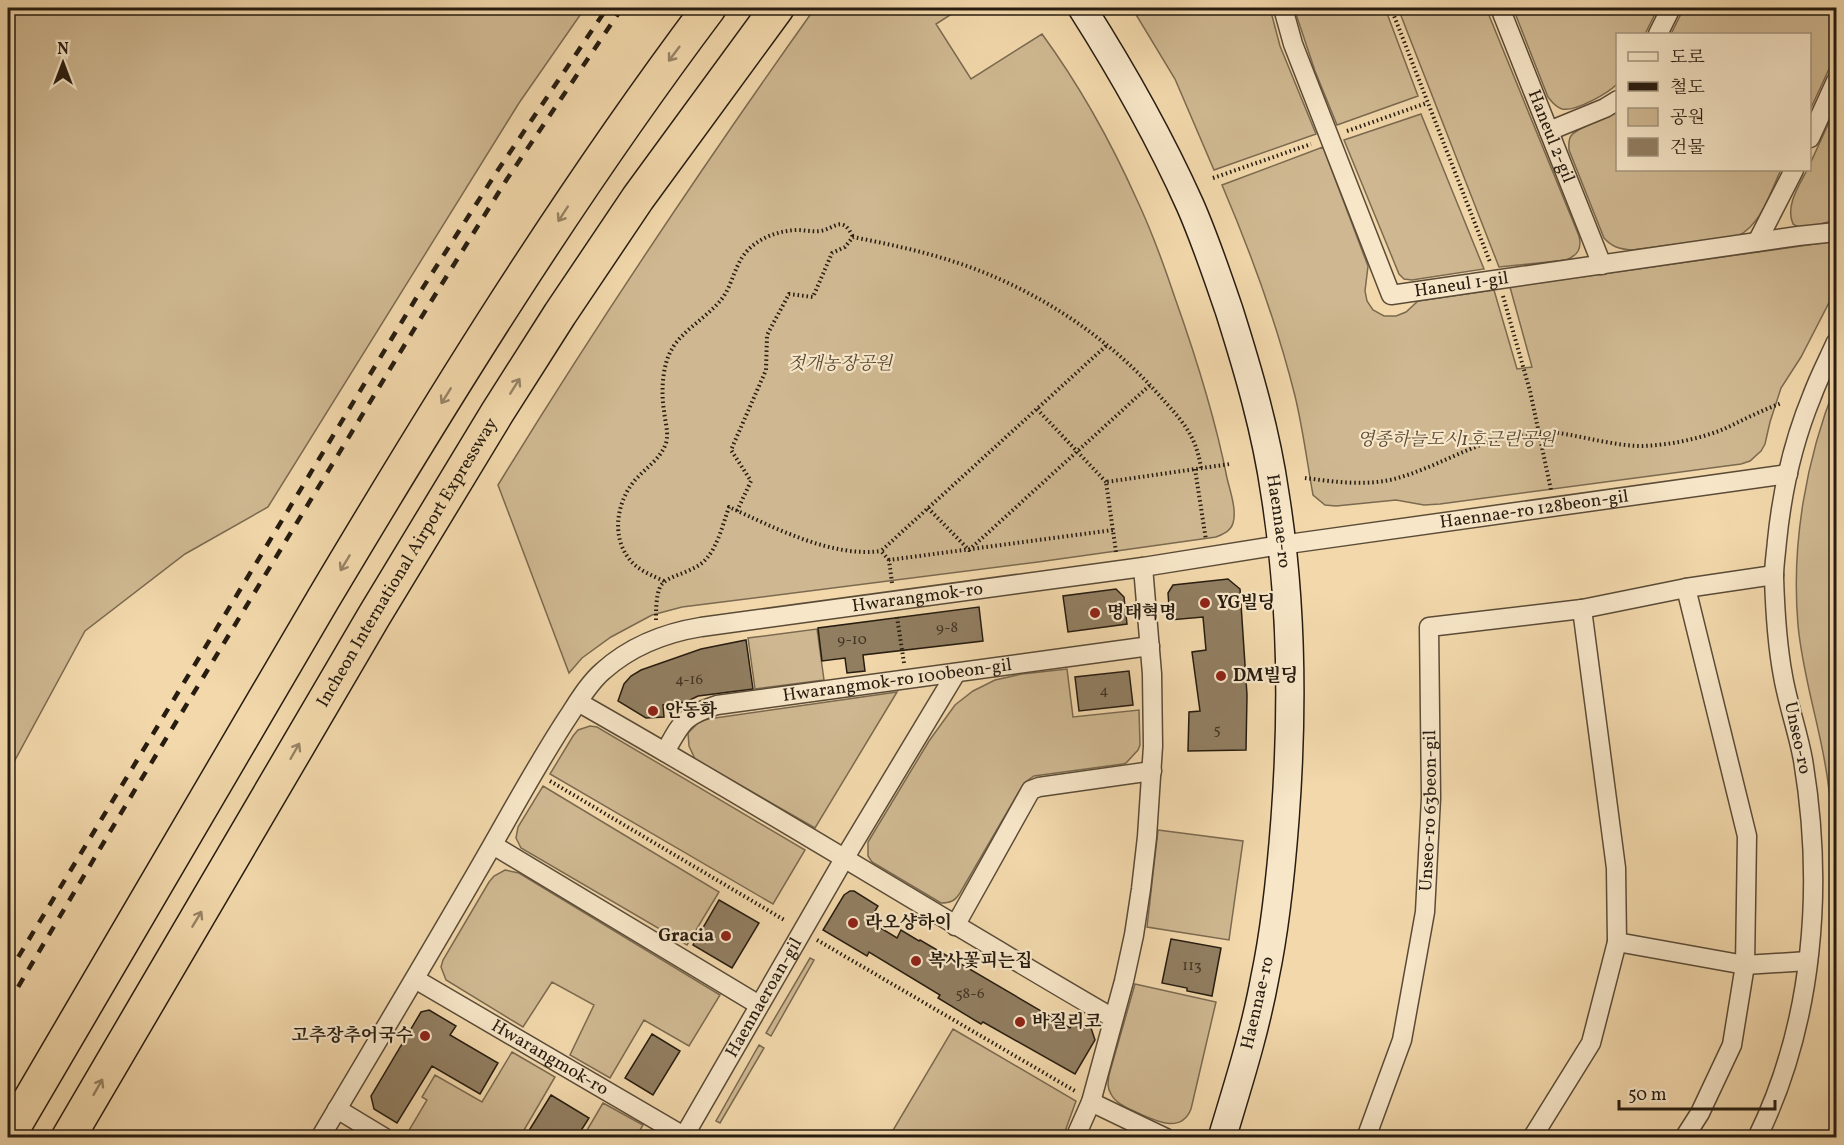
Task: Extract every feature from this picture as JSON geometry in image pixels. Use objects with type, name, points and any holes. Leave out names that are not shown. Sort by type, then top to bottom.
[{"type":"highway","points":[[8,1137],[307,626],[459,375],[595,166],[709,8]]},
{"type":"highway","name":"Incheon International Airport Expressway","points":[[68,1137],[497,413],[638,198],[777,8]]},
{"type":"main road","name":"Haennae-ro","points":[[1082,8],[1120,68],[1191,206],[1218,277],[1246,366],[1263,430],[1275,491],[1287,625],[1290,710],[1289,774],[1282,863],[1277,910],[1265,977],[1254,1027],[1222,1137]]},
{"type":"street","name":"Haneul 1-gil","points":[[1283,8],[1293,44],[1391,295],[1836,232]]},
{"type":"street","name":"Haneul 2-gil","points":[[1500,8],[1602,265]]},
{"type":"street","points":[[1659,33],[1671,8]]},
{"type":"street","points":[[1811,134],[1836,81]]},
{"type":"street","points":[[1549,131],[1605,108],[1616,100]]},
{"type":"street","points":[[1757,242],[1793,171]]},
{"type":"street","name":"Unseo-ro","points":[[1757,1137],[1776,1092],[1792,1043],[1808,961],[1812,927],[1814,858],[1810,812],[1803,758],[1783,677],[1777,631],[1774,575],[1780,515],[1798,434],[1808,405],[1836,342]]},
{"type":"street","name":"Haennae-ro 128beon-gil","points":[[1281,545],[1788,474]]},
{"type":"street","name":"Hwarangmok-ro","points":[[320,1137],[415,979],[558,732],[601,672],[627,652],[675,631],[1143,567],[1281,545]]},
{"type":"street","points":[[1075,1137],[1084,1097],[1124,981],[1141,889],[1152,771],[1152,674],[1143,567]]},
{"type":"street","name":"Unseo-ro 63beon-gil","points":[[1366,1137],[1402,1040],[1425,912],[1431,798],[1429,627],[1582,609],[1686,588],[1774,575]]},
{"type":"street","points":[[1684,1137],[1701,1113],[1732,1045],[1745,965],[1747,836],[1686,588]]},
{"type":"street","points":[[1532,1137],[1591,1043],[1617,942],[1616,868],[1582,609]]},
{"type":"street","name":"Hwarangmok-ro 100beon-gil","points":[[665,752],[686,718],[717,705],[1150,646]]},
{"type":"street","name":"Haennaeroan-gil","points":[[685,1137],[759,1005],[956,673]]},
{"type":"street","points":[[578,702],[1113,1018]]},
{"type":"street","points":[[955,926],[1031,790],[1152,771]]},
{"type":"street","points":[[493,845],[759,1005]]},
{"type":"street","points":[[1617,942],[1745,965],[1808,961]]},
{"type":"street","name":"Hwarangmok-ro","points":[[415,979],[685,1137]]},
{"type":"street","points":[[1084,1097],[1166,1137]]},
{"type":"street","points":[[337,1110],[385,1137]]},
{"type":"path","points":[[1391,8],[1491,266]]},
{"type":"path","points":[[1340,133],[1427,103]]},
{"type":"path","points":[[1213,178],[1317,142]]},
{"type":"path","points":[[664,581],[648,574],[630,561],[623,549],[618,527],[619,510],[627,492],[659,456],[666,443],[668,430],[663,409],[663,388],[665,367],[672,348],[721,301],[738,263],[749,248],[760,239],[796,230],[822,231],[836,224],[844,225],[853,237]]},
{"type":"path","points":[[853,237],[910,248],[956,262],[1032,295],[1064,314],[1107,345],[1150,385],[1190,433],[1202,468]]},
{"type":"path","points":[[737,511],[751,481],[731,450],[766,369],[767,335],[789,294],[813,297],[832,253],[845,247],[853,237]]},
{"type":"path","points":[[1501,290],[1530,391],[1551,494]]},
{"type":"path","points":[[656,623],[658,596],[664,581],[690,571],[707,558],[729,507],[817,543],[858,552],[881,551],[1107,345]]},
{"type":"path","points":[[969,550],[1150,385]]},
{"type":"path","points":[[1305,478],[1362,482],[1400,478],[1477,445],[1539,432],[1622,445],[1644,446],[1672,443],[1721,430],[1782,404]]},
{"type":"path","points":[[1037,409],[1106,482],[1117,555]]},
{"type":"path","points":[[1106,482],[1230,464]]},
{"type":"path","points":[[1195,469],[1206,542]]},
{"type":"path","points":[[928,508],[969,550]]},
{"type":"path","points":[[889,560],[1113,530]]},
{"type":"path","points":[[881,551],[889,560],[893,586]]},
{"type":"path","points":[[897,613],[904,664]]},
{"type":"path","points":[[544,778],[792,925]]},
{"type":"path","points":[[812,937],[1084,1097]]},
{"type":"green space","points":[[8,8],[585,8],[519,103],[268,507],[185,554],[85,631],[8,773]]},
{"type":"green space","name":"젓개농장공원","points":[[815,8],[961,8],[936,24],[971,79],[1042,34],[1082,94],[1106,136],[1158,249],[1190,342],[1217,432],[1233,500],[1232,526],[1216,537],[682,607],[652,615],[611,637],[582,658],[569,673],[498,485],[652,244]]},
{"type":"green space","points":[[1132,8],[1270,8],[1280,46],[1316,134],[1214,170],[1175,79]]},
{"type":"green space","points":[[1294,8],[1385,8],[1418,96],[1337,125],[1315,71]]},
{"type":"green space","points":[[1398,8],[1486,8],[1579,236],[1580,245],[1574,256],[1566,260],[1499,267]]},
{"type":"green space","points":[[1513,8],[1658,8],[1646,33],[1616,33],[1616,85],[1607,92],[1592,101],[1568,109],[1557,107],[1548,97]]},
{"type":"green space","points":[[1684,8],[1836,8],[1836,54],[1811,108],[1811,33],[1672,33]]},
{"type":"green space","points":[[1836,107],[1836,220],[1801,229],[1793,224],[1792,203],[1806,171],[1811,171],[1811,162]]},
{"type":"green space","points":[[1616,113],[1616,171],[1781,171],[1759,216],[1746,231],[1738,236],[1632,250],[1610,244],[1604,238],[1569,150],[1569,139],[1579,129]]},
{"type":"green space","points":[[1421,114],[1484,269],[1412,280],[1404,279],[1399,274],[1344,140]]},
{"type":"green space","name":"영종하늘도시1호근린공원","points":[[1323,147],[1368,266],[1365,291],[1367,301],[1373,310],[1384,316],[1396,316],[1406,312],[1418,301],[1494,290],[1517,369],[1532,367],[1510,287],[1836,241],[1836,289],[1801,357],[1781,388],[1761,451],[1750,461],[1741,464],[1440,504],[1424,505],[1396,500],[1325,505],[1313,495],[1303,433],[1288,369],[1253,263],[1222,185]]},
{"type":"green space","points":[[1836,384],[1835,899],[1827,775],[1803,659],[1796,594],[1803,502],[1816,442]]},
{"type":"green space","points":[[817,629],[824,680],[755,689],[748,638]]},
{"type":"green space","points":[[1067,669],[1073,717],[1139,710],[1140,745],[1126,763],[1034,776],[1024,783],[960,893],[950,902],[941,903],[872,862],[868,856],[868,842],[929,741],[955,705],[973,691],[995,680],[1022,674]]},
{"type":"green space","points":[[897,692],[815,828],[695,759],[689,746],[688,733],[699,722],[708,719]]},
{"type":"green space","points":[[590,726],[597,727],[805,850],[773,904],[550,774],[578,730]]},
{"type":"green space","points":[[543,786],[719,892],[687,945],[521,848],[516,838],[518,827]]},
{"type":"green space","points":[[1158,830],[1243,841],[1229,940],[1147,927]]},
{"type":"green space","points":[[505,870],[519,873],[720,995],[689,1046],[644,1020],[610,1078],[570,1055],[594,1005],[552,982],[523,1027],[446,980],[441,967],[443,960],[489,882]]},
{"type":"green space","points":[[810,958],[814,960],[771,1036],[766,1033]]},
{"type":"green space","points":[[1135,984],[1216,1002],[1191,1109],[1187,1117],[1175,1123],[1160,1122],[1126,1107],[1113,1097],[1109,1089],[1109,1075]]},
{"type":"green space","points":[[953,1029],[1076,1101],[1063,1137],[889,1137]]},
{"type":"green space","points":[[759,1045],[764,1048],[720,1123],[716,1121]]},
{"type":"green space","points":[[512,1052],[555,1077],[520,1137],[405,1137],[427,1100],[422,1097],[435,1075],[482,1102]]},
{"type":"green space","points":[[603,1103],[643,1125],[636,1137],[583,1137]]},
{"type":"building","points":[[1228,579],[1240,589],[1247,695],[1246,750],[1188,751],[1189,712],[1200,711],[1192,652],[1206,650],[1203,617],[1170,620],[1168,593],[1173,585]]},
{"type":"building","points":[[1116,589],[1124,597],[1127,624],[1068,632],[1063,596]]},
{"type":"building","points":[[979,607],[983,641],[863,655],[865,671],[847,673],[845,658],[822,661],[818,628]]},
{"type":"building","points":[[746,640],[753,689],[698,696],[686,702],[663,705],[664,717],[646,718],[618,701],[624,684],[641,670],[701,649]]},
{"type":"building","points":[[1129,671],[1133,705],[1079,711],[1075,677]]},
{"type":"building","points":[[854,891],[878,906],[869,921],[897,938],[901,930],[1070,1028],[1075,1019],[1091,1028],[1095,1040],[1075,1074],[983,1022],[981,1024],[938,998],[940,995],[869,952],[867,956],[823,930],[844,895]]},
{"type":"building","points":[[719,900],[759,923],[732,968],[693,945]]},
{"type":"building","points":[[1171,939],[1221,948],[1212,996],[1162,983]]},
{"type":"building","points":[[429,1010],[456,1026],[450,1035],[498,1063],[480,1094],[432,1066],[397,1123],[374,1109],[371,1096],[421,1012]]},
{"type":"building","points":[[652,1034],[680,1051],[653,1095],[625,1078]]},
{"type":"building","points":[[551,1095],[589,1118],[577,1137],[525,1137]]},
{"type":"railway","points":[[8,974],[415,300],[496,173],[607,8]]},
{"type":"railway","points":[[8,1004],[427,308],[507,179],[622,8]]},
{"type":"place","name":"YG빌딩","points":[[1205,603]]},
{"type":"place","name":"명태혁명","points":[[1095,613]]},
{"type":"place","name":"DM빌딩","points":[[1221,676]]},
{"type":"place","name":"안동화","points":[[653,711]]},
{"type":"place","name":"라오샹하이","points":[[853,923]]},
{"type":"place","name":"Gracia","points":[[726,936]]},
{"type":"place","name":"복사꽃피는집","points":[[916,961]]},
{"type":"place","name":"바질리코","points":[[1020,1022]]},
{"type":"place","name":"고추장추어국수","points":[[425,1036]]}]
